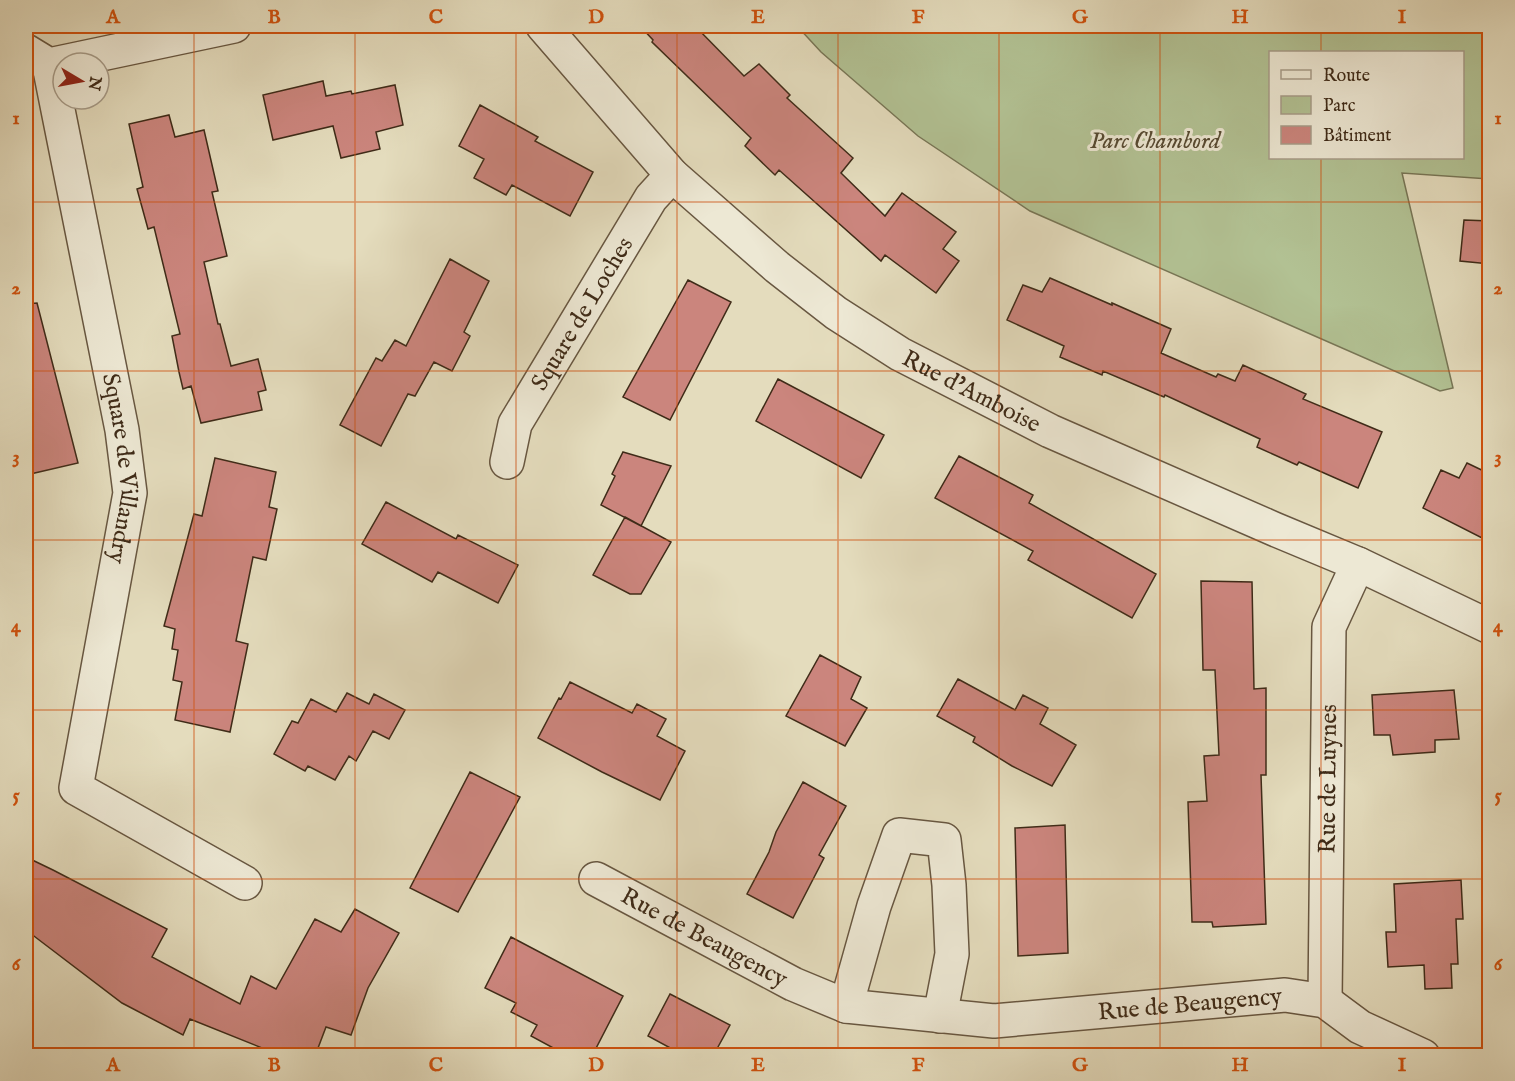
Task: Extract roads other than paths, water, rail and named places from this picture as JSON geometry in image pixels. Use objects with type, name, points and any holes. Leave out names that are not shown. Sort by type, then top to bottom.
[{"type":"street","points":[[38,58],[234,26]]},
{"type":"street","name":"Rue d’Amboise","points":[[543,26],[672,175],[777,267],[836,313],[900,354],[1050,431],[1358,564],[1490,627]]},
{"type":"street","name":"Square de Villandry","points":[[38,58],[122,430],[130,493],[76,788],[245,883]]},
{"type":"street","name":"Square de Loches","points":[[507,462],[515,424],[651,198],[672,175]]},
{"type":"street","name":"Rue de Luynes","points":[[1325,1001],[1329,627],[1358,564]]},
{"type":"street","points":[[846,1006],[874,906],[898,835],[910,836],[944,840],[949,885],[952,954],[940,1016]]},
{"type":"street","name":"Rue de Beaugency","points":[[596,879],[793,984],[846,1006],[994,1021],[1285,994],[1325,1001],[1360,1027],[1423,1056]]},
{"type":"park label","name":"Parc Chambord","points":[[1155,140]]}]
